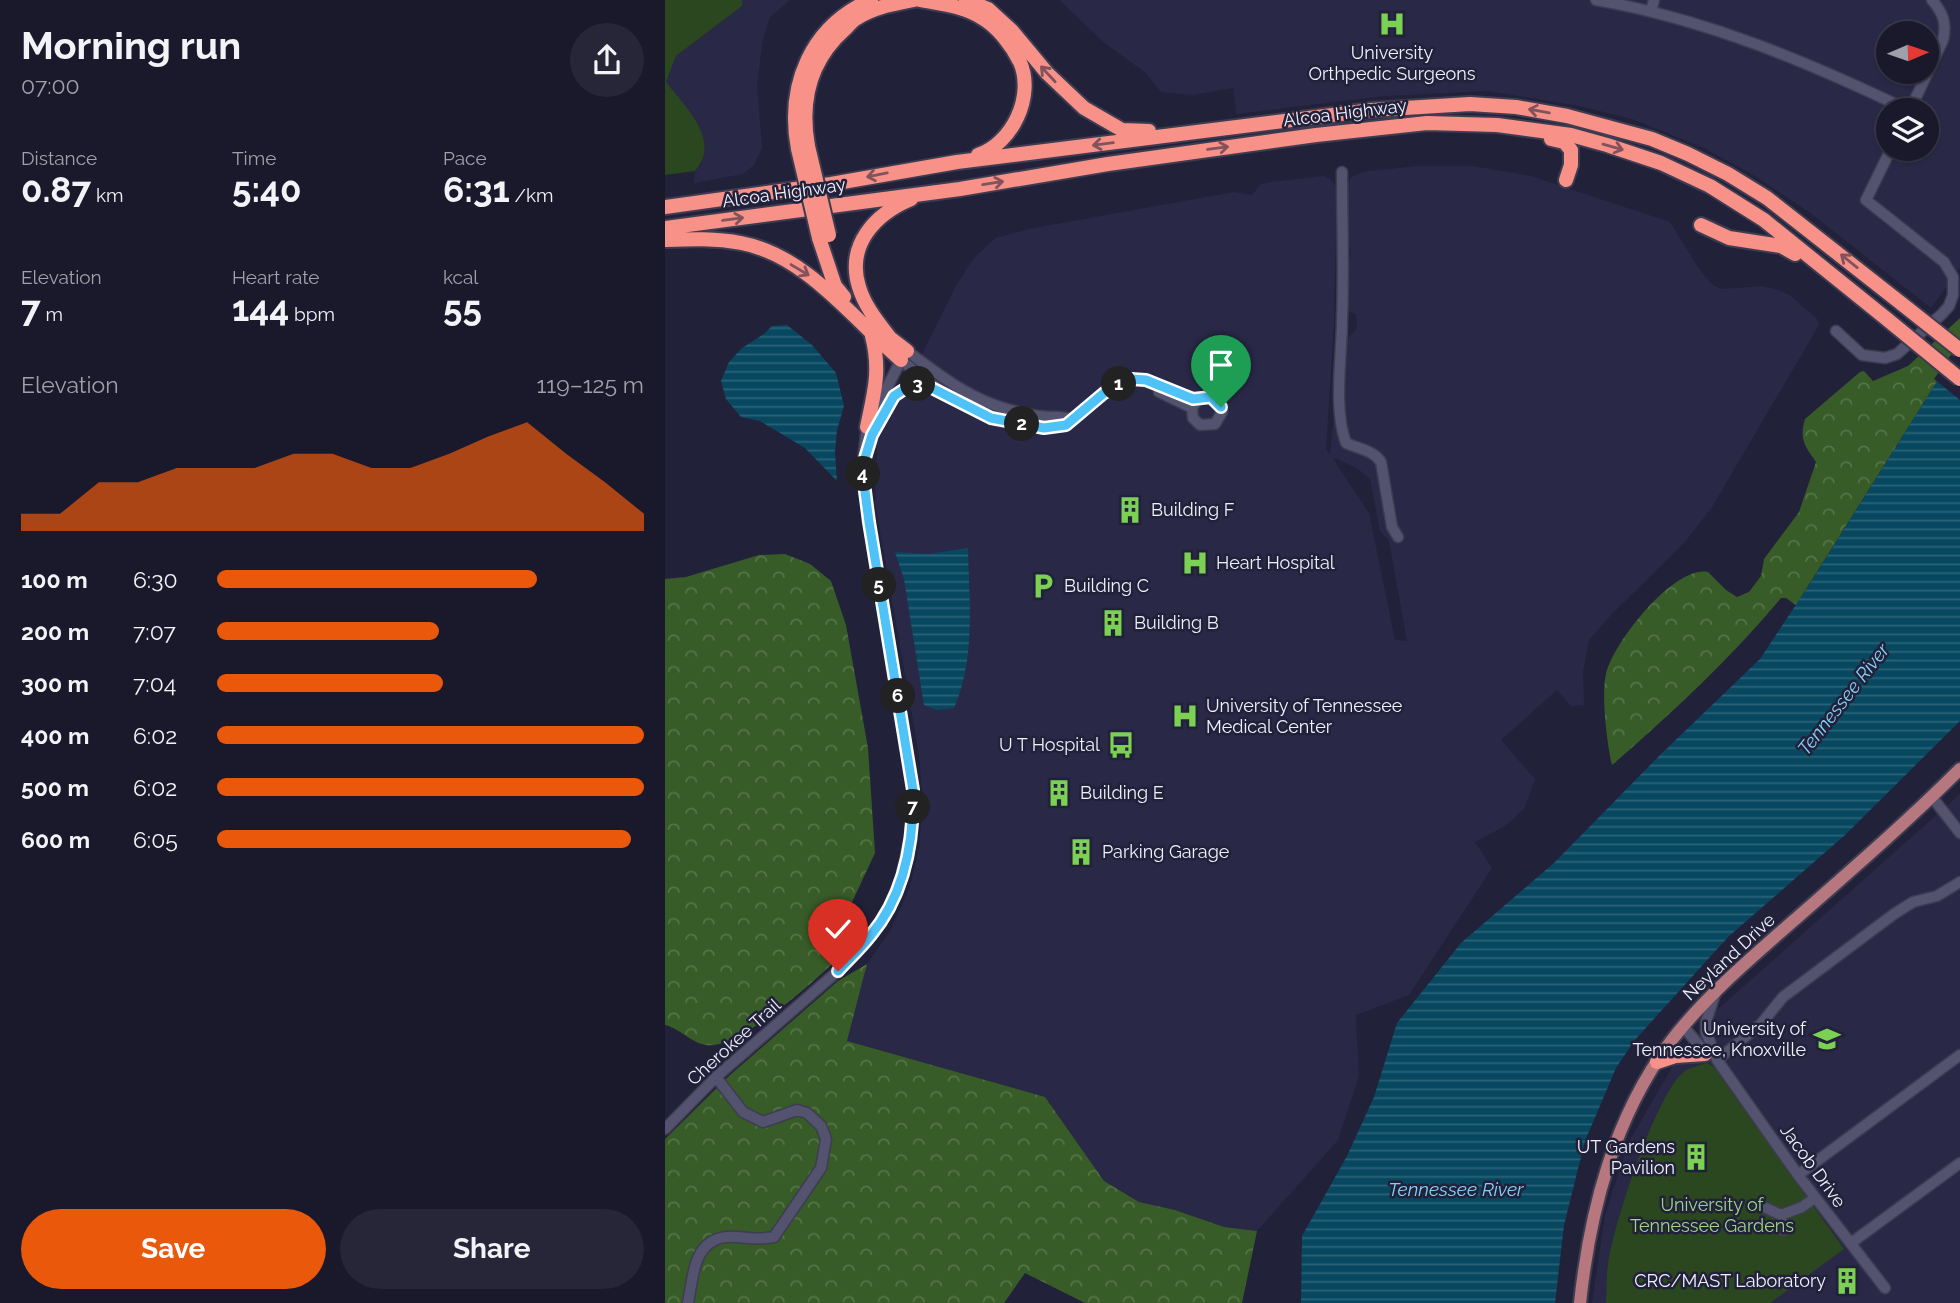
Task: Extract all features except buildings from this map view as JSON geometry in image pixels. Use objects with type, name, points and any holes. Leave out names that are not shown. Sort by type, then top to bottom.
[{"type":"highway","points":[[867,427],[878,377],[872,335],[835,286],[803,148],[794,126],[800,76],[824,32],[850,9],[871,0]]},
{"type":"highway","points":[[803,148],[805,102],[810,79],[832,39],[856,18],[884,6],[914,0]]},
{"type":"highway","points":[[920,0],[955,7],[982,18],[1005,38],[1021,64],[1024,90],[1020,112],[1006,137],[987,153],[957,162]]},
{"type":"highway","points":[[966,0],[988,9],[1012,31],[1047,73],[1084,108],[1122,131],[1175,131],[1292,120]]},
{"type":"highway","name":"Alcoa Highway","points":[[665,207],[831,184],[957,162],[1372,110],[1470,104],[1516,107],[1567,116],[1653,139],[1728,174],[1767,198],[1960,350]]},
{"type":"highway","name":"Alcoa Highway","points":[[665,228],[926,193],[1168,155],[1365,130],[1427,123],[1497,125],[1571,135],[1661,163],[1710,186],[1764,220],[1960,379]]},
{"type":"highway","points":[[1365,130],[1507,133],[1553,140],[1569,145],[1571,150],[1571,165],[1566,180]]},
{"type":"highway","points":[[904,356],[867,306],[858,285],[856,265],[862,239],[876,219],[900,204],[926,193]]},
{"type":"highway","points":[[1701,225],[1729,238],[1781,246],[1801,258],[1854,300],[1867,304]]},
{"type":"highway","points":[[824,236],[842,281],[875,326],[891,338]]},
{"type":"highway","points":[[665,240],[714,239],[743,243],[762,250],[809,276],[872,335],[904,356]]},
{"type":"highway","points":[[1657,1062],[1675,1056],[1711,1057]]},
{"type":"main road","name":"Neyland Drive","points":[[1580,1303],[1590,1234],[1607,1166],[1625,1121],[1657,1062],[1717,988],[1933,797],[1960,769]]},
{"type":"street","points":[[1596,0],[1652,5],[1813,66],[1883,98]]},
{"type":"street","points":[[1915,98],[1944,40],[1945,21],[1932,0]]},
{"type":"street","points":[[1836,331],[1862,355],[1885,358],[1897,354],[1942,314],[1953,295],[1953,277],[1944,261],[1866,200],[1885,161]]},
{"type":"street","points":[[1342,172],[1342,319],[1339,367],[1341,427],[1346,443],[1377,455],[1381,462],[1392,527],[1398,537]]},
{"type":"street","points":[[904,356],[933,387],[964,406],[991,418],[1044,428],[1066,425],[1104,393],[1122,383],[1144,386],[1195,404]]},
{"type":"street","points":[[904,356],[982,399],[1004,408],[1072,419]]},
{"type":"street","name":"Cherokee Trail","points":[[665,1129],[716,1077],[838,971],[871,936],[888,911],[907,856],[913,814],[913,790],[862,468],[867,427],[904,356]]},
{"type":"street","points":[[862,468],[872,435],[894,396],[912,385],[933,387]]},
{"type":"street","points":[[1933,797],[1960,833]]},
{"type":"street","points":[[1711,1057],[1761,1024],[1783,996],[1897,911],[1913,902],[1942,894],[1960,882]]},
{"type":"street","name":"Jacob Drive","points":[[1711,1057],[1706,1022],[1717,988]]},
{"type":"street","name":"Jacob Drive","points":[[1683,1027],[1711,1057],[1885,1288]]},
{"type":"street","points":[[1798,1175],[1960,1055]]},
{"type":"street","points":[[688,1303],[701,1249],[709,1242],[723,1237],[758,1240],[774,1237],[821,1168],[826,1139],[821,1126],[807,1112],[797,1110],[763,1122],[743,1112],[716,1077]]},
{"type":"street","points":[[1851,1243],[1960,1163]]},
{"type":"street","points":[[1766,1208],[1781,1215],[1802,1208],[1812,1200]]},
{"type":"street","points":[[1781,1215],[1783,1230]]},
{"type":"shaded area","points":[[742,0],[790,0],[770,17],[763,39],[757,84],[762,148],[754,165],[743,174],[694,183],[695,171],[702,163],[666,82],[676,56],[742,6]]},
{"type":"shaded area","points":[[1060,0],[1960,0],[1960,267],[1931,308],[1809,212],[1753,175],[1704,148],[1632,119],[1579,106],[1487,91],[1384,96],[1236,114],[1233,88],[1193,95],[1161,92],[1146,73],[1103,42]]},
{"type":"shaded area","name":"University of Tennessee Medical Center","points":[[1416,166],[1473,166],[1531,176],[1670,222],[1699,269],[1713,285],[1722,289],[1762,286],[1778,290],[1790,295],[1818,320],[1819,325],[1712,507],[1685,542],[1589,640],[1583,672],[1584,705],[1571,706],[1557,690],[1501,740],[1535,779],[1524,809],[1505,826],[1475,842],[1492,868],[1409,995],[1356,1015],[1359,1076],[1338,1140],[1257,1231],[1224,1227],[1175,1210],[1139,1202],[1104,1181],[1045,1097],[847,1041],[867,964],[890,931],[910,887],[919,847],[923,805],[919,755],[875,503],[877,443],[957,284],[974,258],[995,238],[1034,228],[1234,192],[1252,195],[1261,184],[1324,176],[1332,180],[1337,189],[1334,323],[1326,449],[1330,455],[1337,381],[1343,378],[1347,339],[1357,328],[1356,315],[1348,311],[1345,301],[1347,260],[1351,250],[1347,245],[1347,187],[1350,178],[1362,172]],"holes":[[[1332,457],[1357,468],[1370,479],[1380,531],[1389,541],[1407,641],[1395,640],[1369,513]]]},
{"type":"shaded area","name":"University of Tennessee, Knoxville","points":[[1960,794],[1960,1303],[1592,1303],[1605,1215],[1628,1143],[1671,1069],[1718,1009]]},
{"type":"green space","points":[[665,0],[742,0],[742,6],[676,56],[666,82],[698,124],[705,148],[695,171],[665,175]]},
{"type":"green space","points":[[1960,318],[1960,345],[1796,605],[1786,598],[1781,598],[1742,643],[1700,685],[1612,765],[1605,719],[1606,674],[1611,660],[1632,626],[1663,593],[1694,573],[1708,572],[1737,597],[1749,592],[1761,576],[1764,559],[1799,512],[1816,462],[1804,442],[1805,419],[1860,372],[1864,371],[1873,381],[1908,366]]},
{"type":"green space","points":[[785,554],[810,564],[831,581],[846,625],[868,748],[875,853],[839,930],[849,947],[805,989],[766,1019],[729,1040],[707,1045],[665,1025],[665,579],[686,577],[759,555]]},
{"type":"green space","points":[[867,964],[847,1041],[1045,1097],[1104,1181],[1139,1202],[1175,1210],[1224,1227],[1257,1231],[1242,1303],[1085,1303],[1025,1273],[1004,1303],[665,1303],[665,1139],[730,1075],[838,981]]},
{"type":"green space","name":"University of Tennessee Gardens","points":[[1707,1063],[1714,1067],[1844,1249],[1770,1303],[1606,1303],[1611,1247],[1627,1192],[1650,1131],[1674,1082],[1686,1070]]},
{"type":"water","points":[[787,325],[812,345],[836,373],[844,406],[837,430],[837,481],[805,448],[760,421],[741,417],[726,399],[721,381],[729,362],[742,348],[772,326]]},
{"type":"water","name":"Tennessee River","points":[[1960,345],[1960,721],[1845,835],[1728,937],[1634,1041],[1616,1068],[1585,1141],[1564,1225],[1555,1303],[1301,1303],[1302,1236],[1347,1156],[1374,1097],[1397,1023],[1461,943],[1554,863],[1659,756],[1760,659]]},
{"type":"water","points":[[968,548],[970,629],[966,669],[954,708],[937,710],[924,705],[904,579],[895,552],[928,554]]},
{"type":"pier","points":[[1960,342],[1960,400],[1934,379]]},
{"type":"place","name":"University Orthpedic Surgeons","points":[[1392,24]]},
{"type":"place","name":"Building F","points":[[1130,510]]},
{"type":"place","name":"Heart Hospital","points":[[1195,563]]},
{"type":"place","name":"Building C","points":[[1043,586]]},
{"type":"place","name":"Building B","points":[[1113,623]]},
{"type":"place","name":"University of Tennessee Medical Center","points":[[1185,716]]},
{"type":"place","name":"U T Hospital","points":[[1121,745]]},
{"type":"place","name":"Building E","points":[[1059,793]]},
{"type":"place","name":"Parking Garage","points":[[1081,852]]},
{"type":"place","name":"University of Tennessee, Knoxville","points":[[1827,1039]]},
{"type":"place","name":"UT Gardens Pavilion","points":[[1696,1157]]},
{"type":"place","name":"CRC/MAST Laboratory","points":[[1847,1281]]},
{"type":"route","points":[[838,971],[871,936],[888,911],[901,878],[911,838],[913,790],[862,468],[872,435],[894,396],[909,386],[926,385],[991,418],[1044,428],[1066,425],[1114,386],[1139,378],[1193,399],[1211,397],[1219,402],[1221,407]]}]
